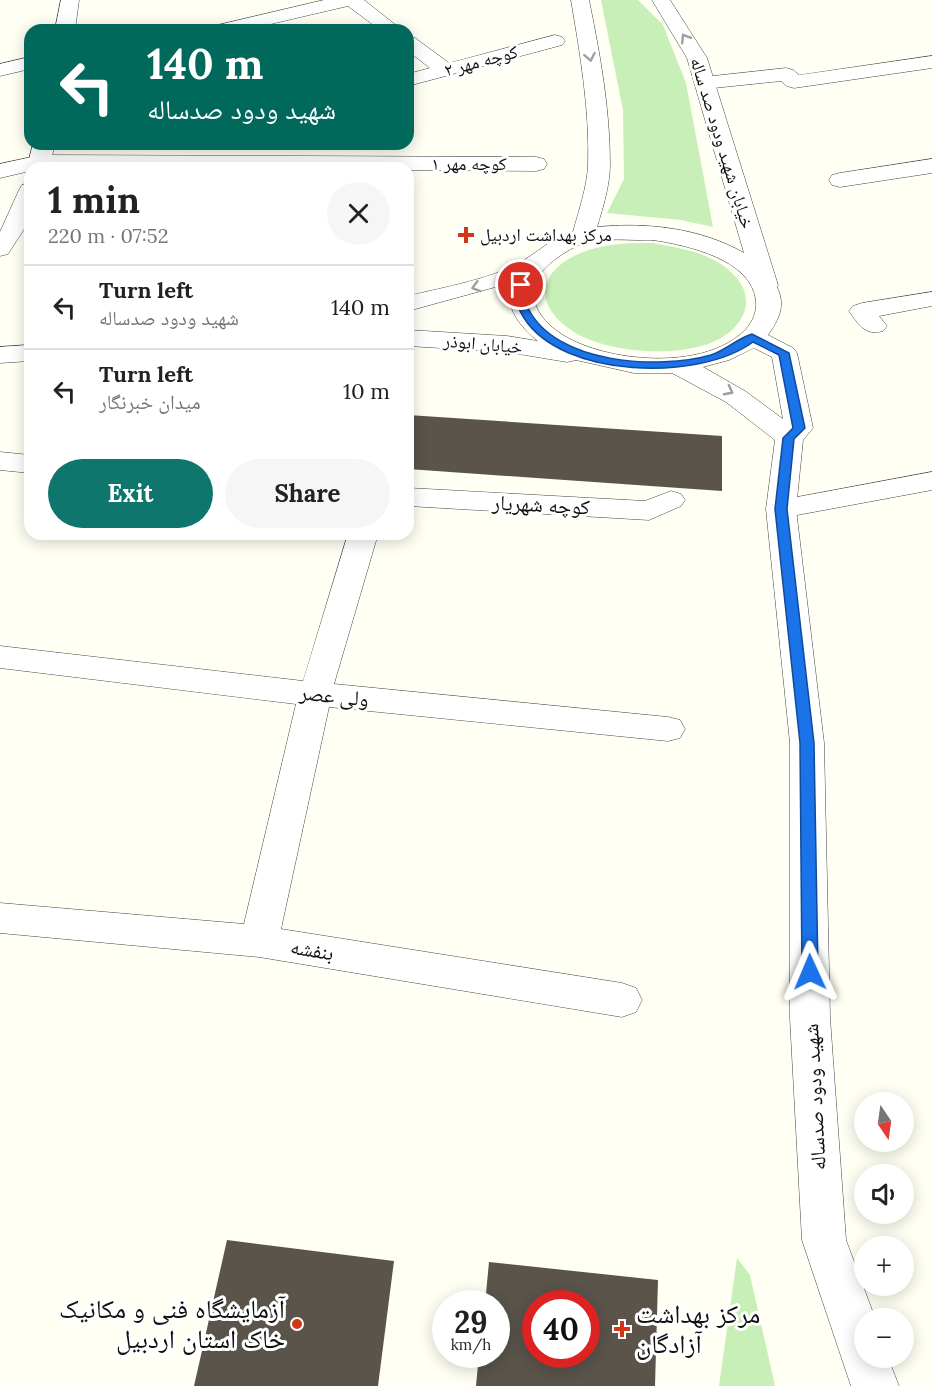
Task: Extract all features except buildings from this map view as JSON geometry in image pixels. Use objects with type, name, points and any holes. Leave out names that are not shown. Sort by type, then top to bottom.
[{"type":"street","points":[[66,24],[70,0]]},
{"type":"street","points":[[247,24],[350,0],[384,24]]},
{"type":"street","points":[[580,0],[593,72],[599,165],[594,197],[583,236]]},
{"type":"street","name":"خیابان شهید ودود صد ساله","points":[[661,0],[698,58],[768,292]]},
{"type":"street","name":"کوچه مهر ۲","points":[[414,78],[555,41]]},
{"type":"street","points":[[414,46],[446,70]]},
{"type":"street","points":[[704,83],[786,74],[794,82],[932,62]]},
{"type":"street","points":[[0,70],[24,64]]},
{"type":"street","points":[[96,162],[143,150]]},
{"type":"street","name":"کوچه مهر ۱","points":[[41,158],[96,162]]},
{"type":"street","name":"کوچه مهر ۱","points":[[0,171],[24,163]]},
{"type":"street","name":"کوچه مهر ۱","points":[[414,163],[536,164]]},
{"type":"street","points":[[840,180],[932,166]]},
{"type":"street","points":[[0,249],[17,224],[24,206]]},
{"type":"street","points":[[414,302],[492,282],[531,266],[551,251],[583,236],[653,232],[693,239],[727,252],[753,271],[768,292],[770,307],[766,320],[752,337],[739,347],[715,357],[676,365],[635,365],[594,358],[559,344],[534,326],[521,306],[521,285],[531,266]]},
{"type":"street","points":[[874,326],[862,311],[932,299]]},
{"type":"street","name":"شهید ودود صدساله","points":[[752,337],[784,353],[799,428],[789,438],[781,509],[807,743],[810,1018],[824,1240],[854,1325]]},
{"type":"street","name":"خیابان ابوذر","points":[[414,338],[507,344],[594,358]]},
{"type":"street","points":[[0,355],[24,353]]},
{"type":"street","points":[[676,365],[738,396],[763,413],[789,438]]},
{"type":"street","points":[[0,461],[24,463]]},
{"type":"street","points":[[781,509],[932,481]]},
{"type":"street","name":"کوچه شهریار","points":[[414,497],[649,511],[671,500]]},
{"type":"street","points":[[259,941],[315,694],[361,540]]},
{"type":"street","name":"ولی عصر","points":[[0,657],[315,694],[668,729]]},
{"type":"street","name":"بنفشه","points":[[0,918],[259,941],[622,1000]]},
{"type":"street","name":"شهید ودود صدساله","points":[[869,1368],[875,1386]]},
{"type":"green space","points":[[601,0],[638,0],[663,25],[686,83],[713,227],[681,220],[607,213],[624,179],[623,110]]},
{"type":"green space","points":[[653,243],[699,254],[714,260],[732,273],[744,290],[746,299],[745,309],[734,328],[719,339],[701,346],[679,350],[632,350],[590,340],[574,332],[559,321],[550,309],[545,297],[546,286],[551,275],[560,265],[589,250],[604,246]]},
{"type":"green space","points":[[737,1258],[750,1275],[775,1386],[719,1386]]},
{"type":"place","name":"مرکز بهداشت اردبیل","points":[[466,235]]},
{"type":"place","name":"آزمایشگاه فنی و مکانیک خاک استان اردبیل","points":[[297,1324]]},
{"type":"place","name":"مرکز بهداشت آزادگان","points":[[622,1329]]},
{"type":"route","points":[[521,285],[521,306],[534,326],[559,344],[594,358],[635,365],[676,365],[715,357],[739,347],[752,337],[784,353],[799,428],[789,438],[781,509],[807,743],[810,972]]}]
